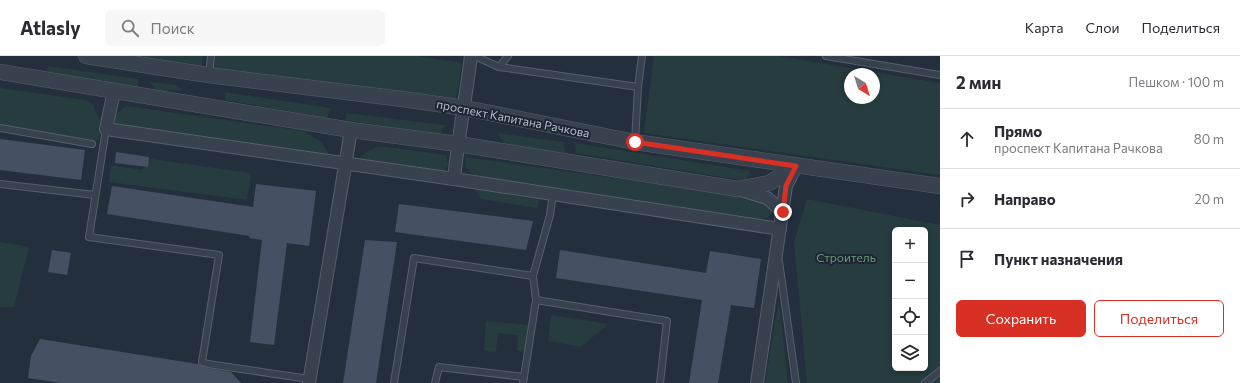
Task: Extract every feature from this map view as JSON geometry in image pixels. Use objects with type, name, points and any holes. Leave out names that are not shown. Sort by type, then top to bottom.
[{"type":"street","name":"проспект Капитана Рачкова","points":[[86,56],[208,75],[465,108],[635,142],[940,186]]},
{"type":"street","points":[[454,179],[471,56]]},
{"type":"street","points":[[0,72],[351,130],[458,144],[738,189],[767,198],[783,212]]},
{"type":"street","points":[[114,91],[106,129],[454,179],[780,229]]},
{"type":"street","points":[[309,381],[351,130]]},
{"type":"street","points":[[738,189],[769,182],[796,166]]},
{"type":"street","points":[[758,383],[786,186],[796,166]]},
{"type":"lane","points":[[208,75],[212,56]]},
{"type":"lane","points":[[475,56],[498,67],[638,87]]},
{"type":"lane","points":[[498,67],[508,56]]},
{"type":"lane","points":[[635,142],[638,87],[642,56]]},
{"type":"lane","points":[[826,56],[940,75]]},
{"type":"lane","points":[[0,128],[92,144]]},
{"type":"lane","points":[[106,129],[89,237],[219,255],[202,362],[309,381]]},
{"type":"lane","points":[[0,184],[95,196]]},
{"type":"lane","points":[[435,383],[439,367],[524,380],[536,300],[533,276],[550,216],[553,194]]},
{"type":"lane","points":[[777,249],[796,383]]},
{"type":"lane","points":[[394,383],[414,258],[533,276]]},
{"type":"lane","points":[[536,300],[667,321],[660,383]]},
{"type":"lane","points":[[925,383],[940,371]]},
{"type":"green space","points":[[134,56],[203,56],[202,67]]},
{"type":"green space","points":[[215,56],[417,56],[462,63],[455,103],[213,68]]},
{"type":"green space","points":[[654,56],[779,56],[851,68],[844,68],[844,104],[880,104],[880,73],[940,83],[940,175],[644,133]]},
{"type":"green space","points":[[48,66],[138,79],[138,87],[48,74]]},
{"type":"green space","points":[[150,82],[177,85],[182,90],[156,91]]},
{"type":"green space","points":[[0,88],[86,100],[93,105],[102,125],[99,141],[0,126]]},
{"type":"green space","points":[[224,92],[331,108],[327,118],[226,100]]},
{"type":"green space","points":[[126,106],[303,131],[321,142],[331,157],[114,125],[115,115]]},
{"type":"green space","points":[[346,113],[445,125],[440,135],[346,120]]},
{"type":"green space","points":[[498,133],[563,142],[566,153],[506,147]]},
{"type":"green space","points":[[575,143],[750,171],[746,181],[576,153]]},
{"type":"green space","points":[[378,146],[446,155],[448,166],[441,173],[357,161],[367,152]]},
{"type":"green space","points":[[465,157],[757,198],[767,202],[772,213],[767,218],[756,220],[477,178],[466,168]]},
{"type":"green space","points":[[144,158],[251,173],[247,200],[109,182],[111,165],[143,170]]},
{"type":"green space","points":[[474,188],[539,200],[537,208],[481,199]]},
{"type":"green space","name":"Строитель","points":[[807,199],[940,225],[940,383],[807,383],[794,242]]},
{"type":"green space","points":[[0,242],[29,247],[14,307],[0,307]]},
{"type":"green space","points":[[779,299],[788,383],[765,383]]},
{"type":"green space","points":[[551,315],[608,324],[581,347],[548,341]]},
{"type":"green space","points":[[486,321],[529,325],[527,352],[517,351],[518,335],[498,333],[496,352],[484,351]]},
{"type":"building","points":[[0,139],[85,150],[81,180],[0,170]]},
{"type":"building","points":[[116,152],[149,157],[148,167],[115,163]]},
{"type":"building","points":[[256,184],[316,191],[309,246],[287,243],[274,345],[250,342],[262,240],[249,238],[250,236],[107,214],[112,186],[253,207]]},
{"type":"building","points":[[399,204],[533,221],[526,250],[395,232]]},
{"type":"building","points":[[365,240],[397,242],[376,383],[343,383]]},
{"type":"building","points":[[52,250],[71,253],[67,275],[48,272]]},
{"type":"building","points":[[560,250],[706,273],[710,251],[761,259],[754,308],[731,305],[718,383],[689,383],[702,300],[556,278]]},
{"type":"building","points":[[40,339],[198,364],[207,368],[231,372],[241,383],[61,383],[28,378],[31,356]]},
{"type":"route","points":[[635,142],[796,166],[786,186],[783,212]]}]
